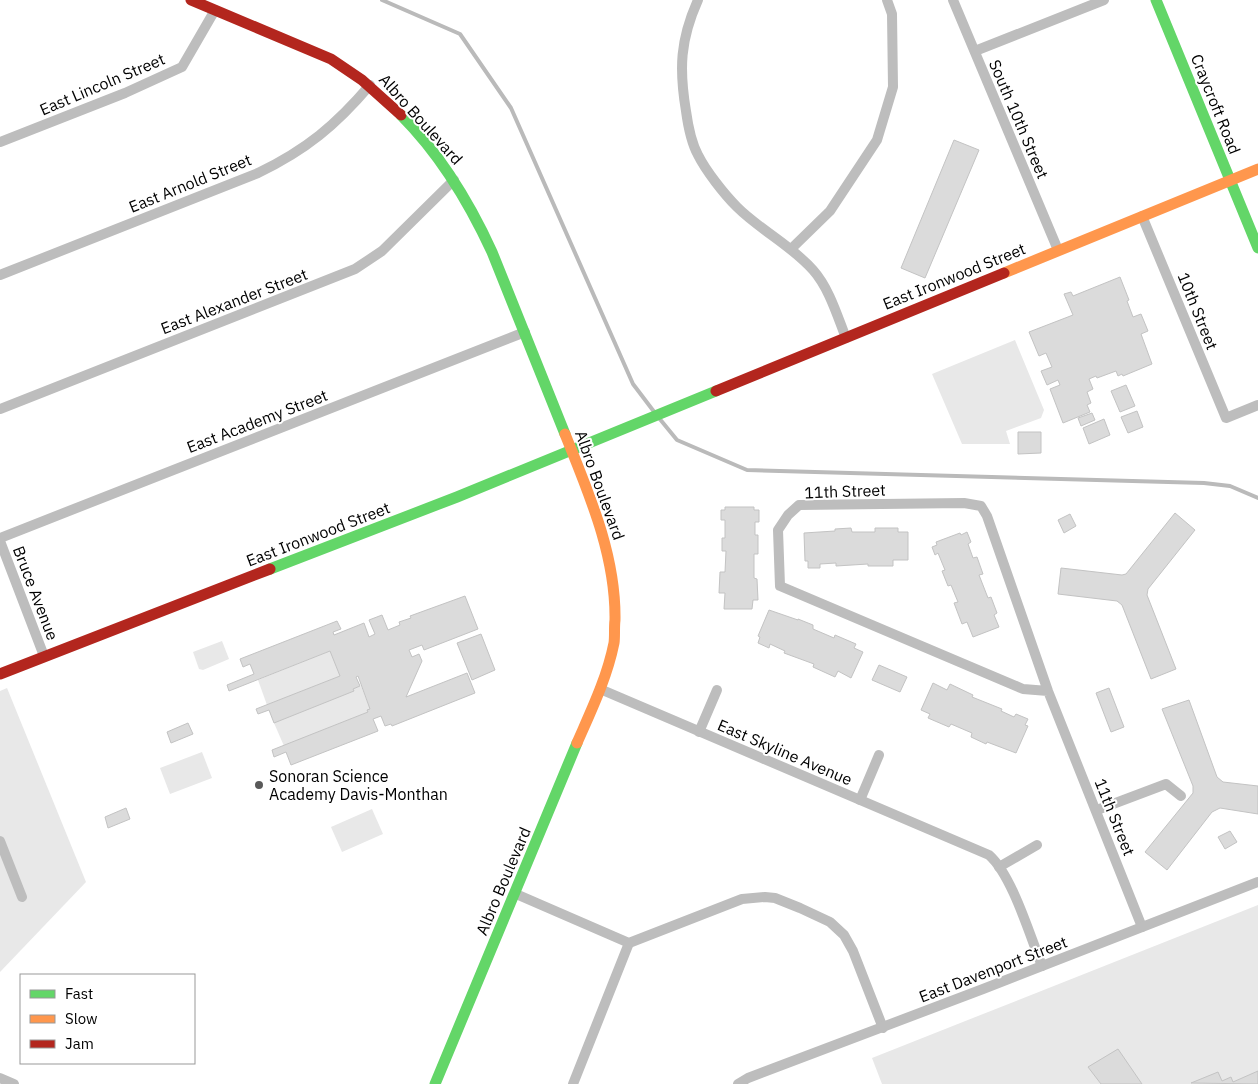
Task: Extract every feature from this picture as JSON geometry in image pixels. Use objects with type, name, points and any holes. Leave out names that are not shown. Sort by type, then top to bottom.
[{"type":"street","name":"Albro Boulevard","points":[[191,0],[337,62],[370,85],[415,132],[454,180],[481,226],[525,332],[602,532],[609,557],[615,601],[614,642],[600,689],[516,894],[435,1084]]},
{"type":"street","points":[[698,0],[686,33],[681,60],[682,85],[688,124],[698,155],[719,186],[737,207],[791,249],[814,270],[826,289],[846,338]]},
{"type":"street","points":[[791,249],[830,211],[877,140],[893,87],[892,14],[887,0]]},
{"type":"street","name":"South 10th Street","points":[[953,0],[1058,250]]},
{"type":"street","points":[[975,51],[1104,0]]},
{"type":"street","name":"Craycroft Road","points":[[1156,0],[1258,248]]},
{"type":"street","name":"East Lincoln Street","points":[[0,142],[125,93],[182,67],[215,10]]},
{"type":"street","name":"East Arnold Street","points":[[0,275],[248,177],[283,161],[308,146],[325,132],[370,85]]},
{"type":"street","name":"East Ironwood Street","points":[[0,674],[317,552],[1258,169]]},
{"type":"street","name":"East Alexander Street","points":[[0,409],[355,268],[382,251],[454,180]]},
{"type":"street","name":"10th Street","points":[[1142,216],[1226,418],[1258,405]]},
{"type":"street","name":"East Academy Street","points":[[0,540],[525,332]]},
{"type":"street","name":"11th Street","points":[[1048,691],[1023,689],[780,586],[778,530],[788,515],[799,505],[964,503],[982,506],[1048,691],[1142,927]]},
{"type":"street","name":"Bruce Avenue","points":[[0,540],[44,656]]},
{"type":"street","name":"East Skyline Avenue","points":[[600,689],[989,855],[996,861],[1008,881],[1042,966]]},
{"type":"street","name":"East Skyline Avenue","points":[[699,732],[717,690]]},
{"type":"street","name":"East Skyline Avenue","points":[[860,800],[879,755]]},
{"type":"street","points":[[1097,810],[1166,784],[1181,796]]},
{"type":"street","points":[[0,841],[22,897]]},
{"type":"street","points":[[999,867],[1037,845]]},
{"type":"street","name":"East Davenport Street","points":[[738,1084],[748,1078],[883,1028],[1258,882]]},
{"type":"street","points":[[516,894],[629,943],[742,899],[753,897],[775,898],[830,922],[844,935],[854,951],[883,1028]]},
{"type":"street","points":[[573,1084],[629,943]]},
{"type":"street","points":[[0,1078],[12,1084]]},
{"type":"shaded area","points":[[1015,340],[1044,410],[1041,418],[1006,431],[1010,444],[962,444],[932,374]]},
{"type":"shaded area","points":[[222,641],[229,659],[203,670],[199,669],[193,652]]},
{"type":"shaded area","points":[[330,651],[340,676],[267,705],[258,680]]},
{"type":"shaded area","points":[[361,686],[370,709],[368,712],[284,746],[274,723],[354,691],[353,689]]},
{"type":"shaded area","points":[[7,688],[86,882],[0,972],[0,691]]},
{"type":"shaded area","points":[[202,752],[212,778],[170,794],[160,768]]},
{"type":"shaded area","points":[[372,809],[383,834],[342,852],[331,827]]},
{"type":"shaded area","points":[[1258,905],[1258,1084],[882,1084],[872,1058]]},
{"type":"building","points":[[954,140],[979,150],[925,278],[901,268]]},
{"type":"building","points":[[1120,277],[1133,317],[1141,314],[1148,331],[1141,334],[1152,364],[1123,376],[1122,374],[1118,376],[1116,371],[1089,379],[1093,389],[1087,392],[1091,403],[1087,405],[1090,412],[1063,423],[1050,389],[1060,385],[1058,380],[1047,385],[1041,371],[1052,367],[1046,353],[1039,356],[1029,332],[1073,315],[1064,294],[1071,292],[1073,296]]},
{"type":"building","points":[[1126,385],[1135,406],[1120,412],[1111,391]]},
{"type":"building","points":[[1137,411],[1143,427],[1128,433],[1121,417]]},
{"type":"building","points":[[1092,413],[1095,420],[1081,426],[1078,418]]},
{"type":"building","points":[[1104,419],[1110,435],[1089,444],[1083,428]]},
{"type":"building","points":[[1018,432],[1041,432],[1041,453],[1018,454]]},
{"type":"building","points":[[725,507],[754,507],[754,510],[759,510],[759,522],[755,522],[755,535],[758,535],[758,554],[754,554],[754,578],[757,579],[758,600],[753,600],[752,609],[724,609],[725,593],[719,593],[720,572],[725,572],[726,551],[722,551],[722,538],[725,538],[725,520],[721,520],[721,510],[725,510]]},
{"type":"building","points":[[1175,513],[1195,530],[1148,589],[1147,595],[1176,669],[1151,679],[1122,605],[1117,601],[1058,594],[1061,568],[1126,574]]},
{"type":"building","points":[[1070,514],[1076,526],[1064,533],[1058,520]]},
{"type":"building","points":[[851,528],[852,532],[875,532],[875,528],[898,528],[898,532],[908,532],[908,560],[893,560],[893,566],[868,566],[868,564],[836,566],[836,563],[820,564],[820,568],[808,568],[808,561],[805,561],[804,533]]},
{"type":"building","points":[[967,532],[971,542],[968,544],[973,558],[977,557],[983,574],[979,575],[988,598],[991,597],[997,613],[994,615],[999,627],[973,637],[967,622],[962,624],[954,603],[958,602],[951,585],[948,586],[942,571],[945,570],[938,553],[935,555],[932,547],[937,545],[936,542]]},
{"type":"building","points":[[465,596],[478,629],[424,650],[422,645],[409,650],[412,657],[419,654],[422,661],[406,697],[467,673],[475,693],[392,726],[391,724],[385,726],[381,716],[373,719],[378,731],[291,765],[286,752],[274,757],[272,750],[368,712],[367,710],[370,709],[358,676],[356,677],[360,686],[353,689],[354,691],[274,723],[269,710],[258,714],[256,709],[340,676],[330,651],[229,691],[227,685],[254,674],[250,664],[243,667],[240,659],[337,621],[341,629],[333,632],[334,635],[364,623],[369,637],[375,634],[369,620],[382,615],[388,630],[400,625],[399,622],[411,618],[410,616]]},
{"type":"building","points":[[769,610],[813,625],[813,629],[834,638],[835,635],[856,644],[854,648],[863,652],[851,678],[838,671],[835,677],[813,667],[814,664],[784,653],[785,651],[770,644],[769,648],[758,643],[760,637],[758,636]]},
{"type":"building","points":[[481,634],[495,670],[472,680],[457,643]]},
{"type":"building","points":[[879,665],[907,677],[900,692],[872,680]]},
{"type":"building","points":[[933,683],[947,690],[950,684],[973,695],[972,697],[1002,709],[1001,711],[1014,717],[1016,714],[1028,719],[1025,725],[1028,726],[1016,753],[987,742],[986,744],[971,737],[972,733],[951,724],[949,727],[928,718],[930,714],[921,710]]},
{"type":"building","points":[[1109,688],[1124,727],[1111,732],[1096,693]]},
{"type":"building","points":[[1189,700],[1217,777],[1223,782],[1258,786],[1258,814],[1220,808],[1212,812],[1167,870],[1145,852],[1193,793],[1193,786],[1162,709]]},
{"type":"building","points":[[188,723],[193,734],[171,743],[167,732]]},
{"type":"building","points":[[126,808],[130,819],[108,828],[105,817]]},
{"type":"building","points":[[1230,831],[1237,842],[1225,849],[1218,837]]},
{"type":"building","points":[[1118,1049],[1142,1084],[1101,1084],[1088,1067]]},
{"type":"building","points":[[1258,1071],[1258,1084],[1191,1083],[1218,1072],[1222,1081],[1231,1077],[1233,1082]]},
{"type":"waterway","points":[[382,0],[460,34],[511,108],[633,384],[655,413]]},
{"type":"waterway","points":[[659,418],[677,440],[747,470],[1204,483],[1230,486],[1258,498]]},
{"type":"traffic: fast","points":[[1156,0],[1258,248]]},
{"type":"traffic: fast","points":[[401,115],[441,162],[483,233],[565,434]]},
{"type":"traffic: fast","points":[[270,569],[457,497],[716,391]]},
{"type":"traffic: fast","points":[[435,1084],[577,743]]},
{"type":"traffic: slow","points":[[1004,273],[1258,169]]},
{"type":"traffic: slow","points":[[565,434],[592,502],[606,548],[611,572],[615,620],[614,643],[607,669],[577,743]]},
{"type":"traffic: jam","points":[[191,0],[331,59],[362,80],[401,115]]},
{"type":"traffic: jam","points":[[716,391],[1004,273]]},
{"type":"traffic: jam","points":[[0,674],[270,569]]},
{"type":"place","name":"Sonoran Science Academy Davis-Monthan","points":[[259,785]]}]
